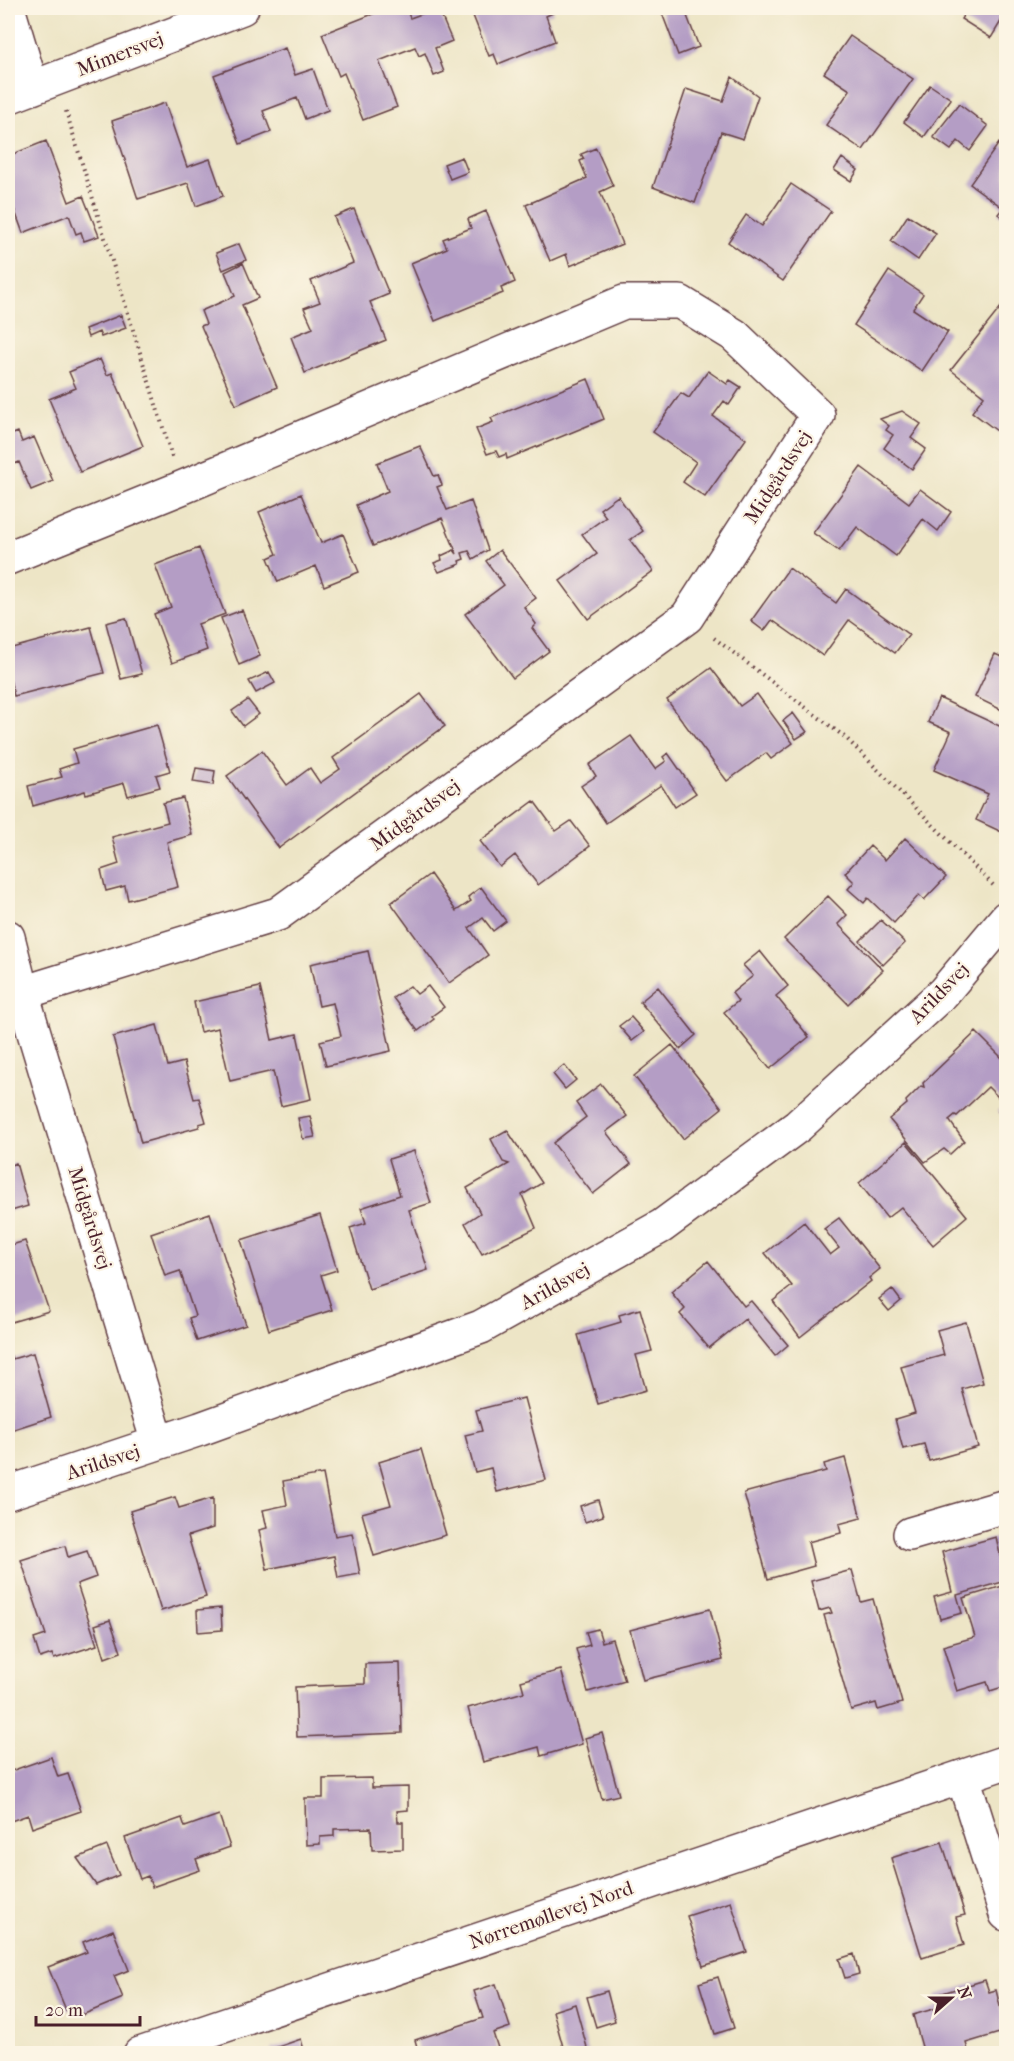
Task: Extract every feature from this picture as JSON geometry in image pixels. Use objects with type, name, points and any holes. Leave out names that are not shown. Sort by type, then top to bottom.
[{"type":"street","points":[[8,8],[32,88]]},
{"type":"street","name":"Mimersvej","points":[[32,88],[242,8]]},
{"type":"street","name":"Midgårdsvej","points":[[8,558],[624,302],[680,302],[734,335],[818,415],[687,618],[278,914],[22,993]]},
{"type":"street","name":"Arildsvej","points":[[8,1493],[158,1443],[480,1327],[662,1226],[798,1126],[943,993],[1002,904]]},
{"type":"street","name":"Midgårdsvej","points":[[8,937],[22,993],[158,1443]]},
{"type":"street","points":[[910,1534],[1006,1506]]},
{"type":"street","name":"Nørremøllevej Nord","points":[[140,2054],[1006,1762]]},
{"type":"street","points":[[963,1777],[1006,1914]]},
{"type":"path","points":[[32,88],[181,488]]},
{"type":"path","points":[[687,618],[846,738],[1002,904]]},
{"type":"building","points":[[388,8],[406,8],[410,18],[438,8],[452,41],[435,48],[444,72],[434,76],[425,53],[419,56],[415,47],[379,61],[397,107],[363,120],[344,73],[339,76],[322,34]]},
{"type":"building","points":[[470,8],[550,8],[553,13],[546,16],[555,41],[498,64],[494,54],[489,56]]},
{"type":"building","points":[[660,8],[684,8],[699,47],[678,55]]},
{"type":"building","points":[[968,8],[1006,8],[1006,13],[991,38],[961,19]]},
{"type":"building","points":[[850,36],[913,79],[863,150],[826,125],[850,90],[824,73]]},
{"type":"building","points":[[285,48],[295,75],[313,69],[328,110],[305,119],[297,98],[263,111],[271,132],[240,144],[214,75]]},
{"type":"building","points":[[732,77],[758,96],[743,139],[721,132],[695,203],[653,187],[686,89],[723,101]]},
{"type":"building","points":[[930,85],[951,99],[924,137],[904,122]]},
{"type":"building","points":[[165,103],[187,167],[210,159],[223,196],[196,206],[188,183],[138,199],[112,121]]},
{"type":"building","points":[[959,104],[988,126],[970,151],[958,141],[951,150],[933,137]]},
{"type":"building","points":[[46,141],[69,202],[83,196],[99,236],[84,241],[81,232],[76,234],[69,215],[23,233],[8,192],[8,156]]},
{"type":"building","points":[[999,143],[1006,149],[1006,220],[998,214],[1003,208],[970,184]]},
{"type":"building","points":[[596,148],[613,186],[600,192],[622,244],[570,266],[566,254],[550,261],[526,205],[587,178],[580,161],[584,159],[581,154]]},
{"type":"building","points":[[462,157],[468,172],[450,179],[444,164]]},
{"type":"building","points":[[842,158],[858,170],[851,181],[834,170]]},
{"type":"building","points":[[791,184],[831,211],[783,281],[728,242],[746,215],[762,226]]},
{"type":"building","points":[[354,209],[389,294],[370,302],[386,340],[305,373],[291,337],[313,328],[304,308],[320,302],[311,281],[353,263],[334,217]]},
{"type":"building","points":[[486,211],[515,282],[501,288],[503,293],[435,321],[411,263],[447,248],[443,239],[471,228],[468,219]]},
{"type":"building","points":[[908,215],[936,233],[918,260],[891,241]]},
{"type":"building","points":[[239,244],[246,260],[223,270],[216,253]]},
{"type":"building","points":[[243,263],[258,298],[242,305],[277,387],[236,405],[201,326],[206,324],[201,311],[235,296],[225,272]]},
{"type":"building","points":[[889,271],[923,294],[913,309],[948,332],[922,371],[854,325]]},
{"type":"building","points":[[1005,302],[1006,427],[1001,434],[972,412],[984,396],[951,370]]},
{"type":"building","points":[[121,315],[126,328],[101,337],[99,332],[88,337],[85,329]]},
{"type":"building","points":[[100,359],[107,375],[112,373],[143,446],[80,472],[49,399],[76,388],[69,372]]},
{"type":"building","points":[[708,371],[727,384],[730,380],[741,387],[729,405],[724,401],[713,416],[746,439],[705,497],[683,482],[696,462],[653,432],[681,393],[689,398]]},
{"type":"building","points":[[588,379],[604,419],[507,459],[506,454],[499,457],[496,451],[487,454],[476,429],[493,422],[491,418]]},
{"type":"building","points":[[902,411],[921,424],[911,438],[926,449],[912,469],[884,448],[893,435],[886,430],[889,426],[880,419]]},
{"type":"building","points":[[18,432],[22,442],[34,437],[53,481],[31,490],[19,462],[8,467],[8,436]]},
{"type":"building","points":[[420,446],[434,476],[438,475],[442,485],[437,487],[447,510],[471,501],[488,550],[473,559],[469,551],[462,553],[464,559],[459,561],[460,564],[439,572],[434,563],[442,560],[441,556],[454,550],[457,554],[442,518],[373,546],[356,505],[388,491],[377,463]]},
{"type":"building","points":[[861,467],[909,503],[920,489],[951,512],[938,531],[923,519],[896,556],[857,527],[839,551],[813,533]]},
{"type":"building","points":[[301,494],[321,543],[343,534],[359,572],[324,586],[316,566],[278,582],[268,558],[277,554],[259,512]]},
{"type":"building","points":[[618,496],[643,531],[630,540],[653,571],[588,619],[560,581],[597,554],[582,534],[606,517],[600,509]]},
{"type":"building","points":[[199,548],[225,614],[198,624],[207,650],[172,663],[154,614],[171,607],[155,565]]},
{"type":"building","points":[[500,550],[536,598],[524,607],[536,624],[532,628],[549,651],[513,678],[465,614],[504,585],[486,561]]},
{"type":"building","points":[[789,568],[836,603],[846,589],[909,635],[895,653],[849,620],[823,656],[772,620],[764,631],[751,621]]},
{"type":"building","points":[[242,610],[260,656],[239,665],[221,618]]},
{"type":"building","points":[[126,618],[142,674],[121,679],[106,623]]},
{"type":"building","points":[[91,627],[104,673],[14,696],[8,671],[8,649]]},
{"type":"building","points":[[995,654],[1006,659],[1006,712],[975,697]]},
{"type":"building","points":[[711,668],[740,706],[757,694],[793,743],[771,759],[766,753],[727,781],[667,700]]},
{"type":"building","points":[[269,672],[275,683],[256,693],[249,681]]},
{"type":"building","points":[[421,694],[445,726],[279,848],[227,776],[262,751],[287,785],[310,768],[320,783],[340,769],[333,758]]},
{"type":"building","points":[[939,698],[1006,729],[1006,834],[976,820],[988,794],[934,770],[951,732],[928,722]]},
{"type":"building","points":[[248,700],[259,714],[243,726],[232,711]]},
{"type":"building","points":[[793,713],[807,732],[796,739],[783,721]]},
{"type":"building","points":[[157,725],[170,771],[156,775],[160,787],[128,796],[124,783],[86,794],[85,791],[33,806],[28,786],[62,777],[59,769],[77,763],[73,749]]},
{"type":"building","points":[[631,736],[655,769],[666,761],[663,757],[668,753],[696,793],[675,807],[661,785],[606,823],[581,786],[596,776],[589,765]]},
{"type":"building","points":[[196,768],[215,771],[213,785],[193,782]]},
{"type":"building","points":[[183,798],[192,835],[167,842],[178,887],[128,900],[125,886],[106,891],[101,870],[119,864],[112,837],[168,822],[163,803]]},
{"type":"building","points":[[534,801],[556,831],[571,821],[590,846],[538,885],[515,855],[500,867],[480,841]]},
{"type":"building","points":[[905,838],[946,877],[924,900],[919,895],[894,923],[868,898],[864,903],[848,889],[854,882],[845,873],[870,846],[885,860]]},
{"type":"building","points":[[430,874],[456,911],[471,901],[468,897],[481,887],[506,921],[493,931],[483,918],[469,928],[488,955],[449,983],[391,903]]},
{"type":"building","points":[[828,896],[847,915],[838,924],[883,970],[848,1004],[784,939]]},
{"type":"building","points":[[881,920],[905,943],[883,965],[860,941]]},
{"type":"building","points":[[368,951],[391,1051],[326,1066],[320,1041],[341,1036],[333,1003],[319,1006],[310,964]]},
{"type":"building","points":[[760,951],[788,986],[776,996],[809,1037],[770,1069],[724,1012],[738,1001],[732,993],[753,976],[743,965]]},
{"type":"building","points":[[410,986],[417,994],[428,986],[444,1007],[432,1016],[434,1019],[418,1031],[393,998]]},
{"type":"building","points":[[260,987],[272,1040],[297,1034],[311,1099],[281,1106],[273,1071],[230,1081],[218,1028],[200,1032],[194,1002]]},
{"type":"building","points":[[658,987],[696,1035],[680,1049],[640,1002]]},
{"type":"building","points":[[631,1017],[644,1032],[632,1041],[619,1026]]},
{"type":"building","points":[[157,1025],[168,1066],[184,1062],[194,1099],[199,1098],[206,1122],[199,1124],[199,1127],[141,1143],[113,1037]]},
{"type":"building","points":[[976,1032],[1006,1062],[1006,1120],[998,1111],[1005,1104],[988,1087],[957,1116],[949,1120],[964,1141],[950,1154],[944,1149],[925,1162],[889,1119],[907,1104],[906,1101],[921,1086],[924,1087],[923,1083]]},
{"type":"building","points":[[672,1045],[722,1108],[683,1139],[634,1076]]},
{"type":"building","points":[[564,1065],[576,1080],[565,1089],[553,1074]]},
{"type":"building","points":[[601,1084],[627,1116],[606,1132],[631,1164],[593,1194],[553,1143],[586,1117],[576,1103]]},
{"type":"building","points":[[310,1116],[315,1137],[303,1139],[298,1118]]},
{"type":"building","points":[[507,1130],[542,1183],[522,1195],[536,1228],[482,1254],[465,1223],[480,1213],[467,1188],[509,1164],[503,1162],[491,1139]]},
{"type":"building","points":[[906,1142],[967,1216],[933,1245],[901,1207],[887,1218],[859,1183]]},
{"type":"building","points":[[414,1151],[431,1203],[409,1210],[428,1270],[369,1289],[350,1228],[366,1223],[361,1208],[400,1195],[389,1159]]},
{"type":"building","points":[[16,1163],[28,1206],[8,1212],[8,1166]]},
{"type":"building","points":[[210,1213],[246,1325],[197,1341],[189,1318],[195,1316],[180,1271],[165,1276],[151,1233]]},
{"type":"building","points":[[320,1215],[337,1270],[321,1275],[332,1310],[269,1330],[241,1240]]},
{"type":"building","points":[[839,1218],[880,1269],[869,1278],[871,1281],[800,1337],[773,1301],[792,1286],[765,1253],[804,1222],[830,1255],[839,1248],[824,1229]]},
{"type":"building","points":[[25,1241],[49,1311],[8,1323],[8,1246]]},
{"type":"building","points":[[708,1261],[744,1306],[751,1301],[788,1345],[775,1356],[745,1319],[709,1348],[680,1314],[685,1309],[671,1292]]},
{"type":"building","points":[[892,1289],[901,1301],[889,1311],[879,1299]]},
{"type":"building","points":[[640,1309],[652,1351],[636,1355],[646,1390],[598,1404],[578,1335],[621,1322],[619,1315]]},
{"type":"building","points":[[966,1322],[983,1383],[962,1389],[978,1447],[929,1461],[924,1444],[903,1449],[895,1419],[915,1413],[901,1367],[944,1355],[937,1330]]},
{"type":"building","points":[[8,1349],[12,1359],[33,1353],[51,1417],[8,1431]]},
{"type":"building","points":[[524,1398],[546,1480],[497,1492],[491,1468],[475,1472],[465,1435],[482,1431],[476,1410]]},
{"type":"building","points":[[421,1449],[446,1535],[374,1556],[362,1513],[391,1505],[379,1462]]},
{"type":"building","points":[[845,1458],[861,1518],[839,1524],[841,1533],[808,1542],[814,1566],[768,1579],[744,1493],[826,1471],[824,1464]]},
{"type":"building","points":[[323,1474],[335,1536],[352,1533],[360,1574],[338,1578],[334,1556],[267,1569],[259,1530],[267,1528],[263,1510],[287,1505],[283,1481]]},
{"type":"building","points":[[175,1497],[179,1508],[213,1498],[213,1528],[188,1536],[206,1597],[161,1611],[130,1511]]},
{"type":"building","points":[[598,1500],[603,1516],[585,1522],[580,1506]]},
{"type":"building","points":[[996,1537],[1006,1581],[957,1595],[962,1613],[940,1619],[934,1597],[952,1592],[942,1552]]},
{"type":"building","points":[[65,1546],[68,1557],[87,1551],[96,1577],[77,1584],[97,1645],[54,1659],[52,1654],[40,1658],[34,1639],[46,1635],[21,1560]]},
{"type":"building","points":[[852,1570],[861,1602],[873,1599],[902,1703],[878,1710],[876,1703],[851,1710],[824,1615],[832,1613],[830,1608],[819,1611],[811,1581]]},
{"type":"building","points":[[1006,1585],[1006,1686],[990,1691],[987,1682],[957,1691],[943,1646],[975,1637],[963,1598]]},
{"type":"building","points":[[221,1608],[222,1630],[198,1632],[197,1610]]},
{"type":"building","points":[[710,1609],[723,1660],[643,1680],[630,1630]]},
{"type":"building","points":[[110,1620],[121,1652],[105,1658],[95,1625]]},
{"type":"building","points":[[598,1629],[602,1642],[612,1639],[625,1681],[588,1692],[576,1649],[590,1645],[586,1632]]},
{"type":"building","points":[[400,1663],[402,1733],[297,1737],[295,1687],[365,1684],[365,1664]]},
{"type":"building","points":[[561,1670],[582,1744],[541,1756],[539,1747],[483,1762],[468,1708],[524,1692],[521,1681]]},
{"type":"building","points":[[602,1733],[619,1795],[602,1799],[585,1738]]},
{"type":"building","points":[[51,1757],[58,1777],[68,1774],[81,1811],[32,1828],[28,1815],[8,1822],[8,1772]]},
{"type":"building","points":[[372,1778],[372,1788],[408,1787],[408,1810],[397,1811],[398,1822],[403,1822],[403,1849],[372,1850],[371,1828],[334,1829],[334,1836],[320,1837],[320,1844],[306,1845],[305,1798],[323,1798],[323,1779]]},
{"type":"building","points":[[219,1815],[230,1847],[196,1859],[200,1870],[152,1887],[148,1876],[140,1879],[125,1838],[182,1818],[185,1827]]},
{"type":"building","points":[[942,1842],[965,1915],[956,1917],[964,1945],[922,1958],[891,1858]]},
{"type":"building","points":[[107,1846],[119,1875],[96,1885],[77,1858]]},
{"type":"building","points":[[731,1902],[747,1952],[703,1966],[687,1916]]},
{"type":"building","points":[[113,1930],[129,1970],[114,1976],[123,1998],[82,2015],[78,2005],[66,2010],[48,1967],[87,1952],[83,1942]]},
{"type":"building","points":[[854,1954],[859,1974],[845,1978],[839,1959]]},
{"type":"building","points":[[718,1977],[734,2028],[715,2034],[699,1983]]},
{"type":"building","points":[[985,1980],[989,1992],[996,1990],[1006,2031],[966,2043],[969,2054],[924,2054],[913,2015],[940,2007],[936,1995]]},
{"type":"building","points":[[496,1984],[510,2027],[493,2033],[500,2054],[419,2054],[415,2040],[483,2018],[474,1991]]},
{"type":"building","points":[[607,1991],[615,2021],[596,2027],[587,1997]]},
{"type":"building","points":[[575,2004],[588,2051],[580,2054],[565,2054],[553,2011]]},
{"type":"building","points":[[301,2039],[305,2054],[273,2054],[272,2049]]}]
